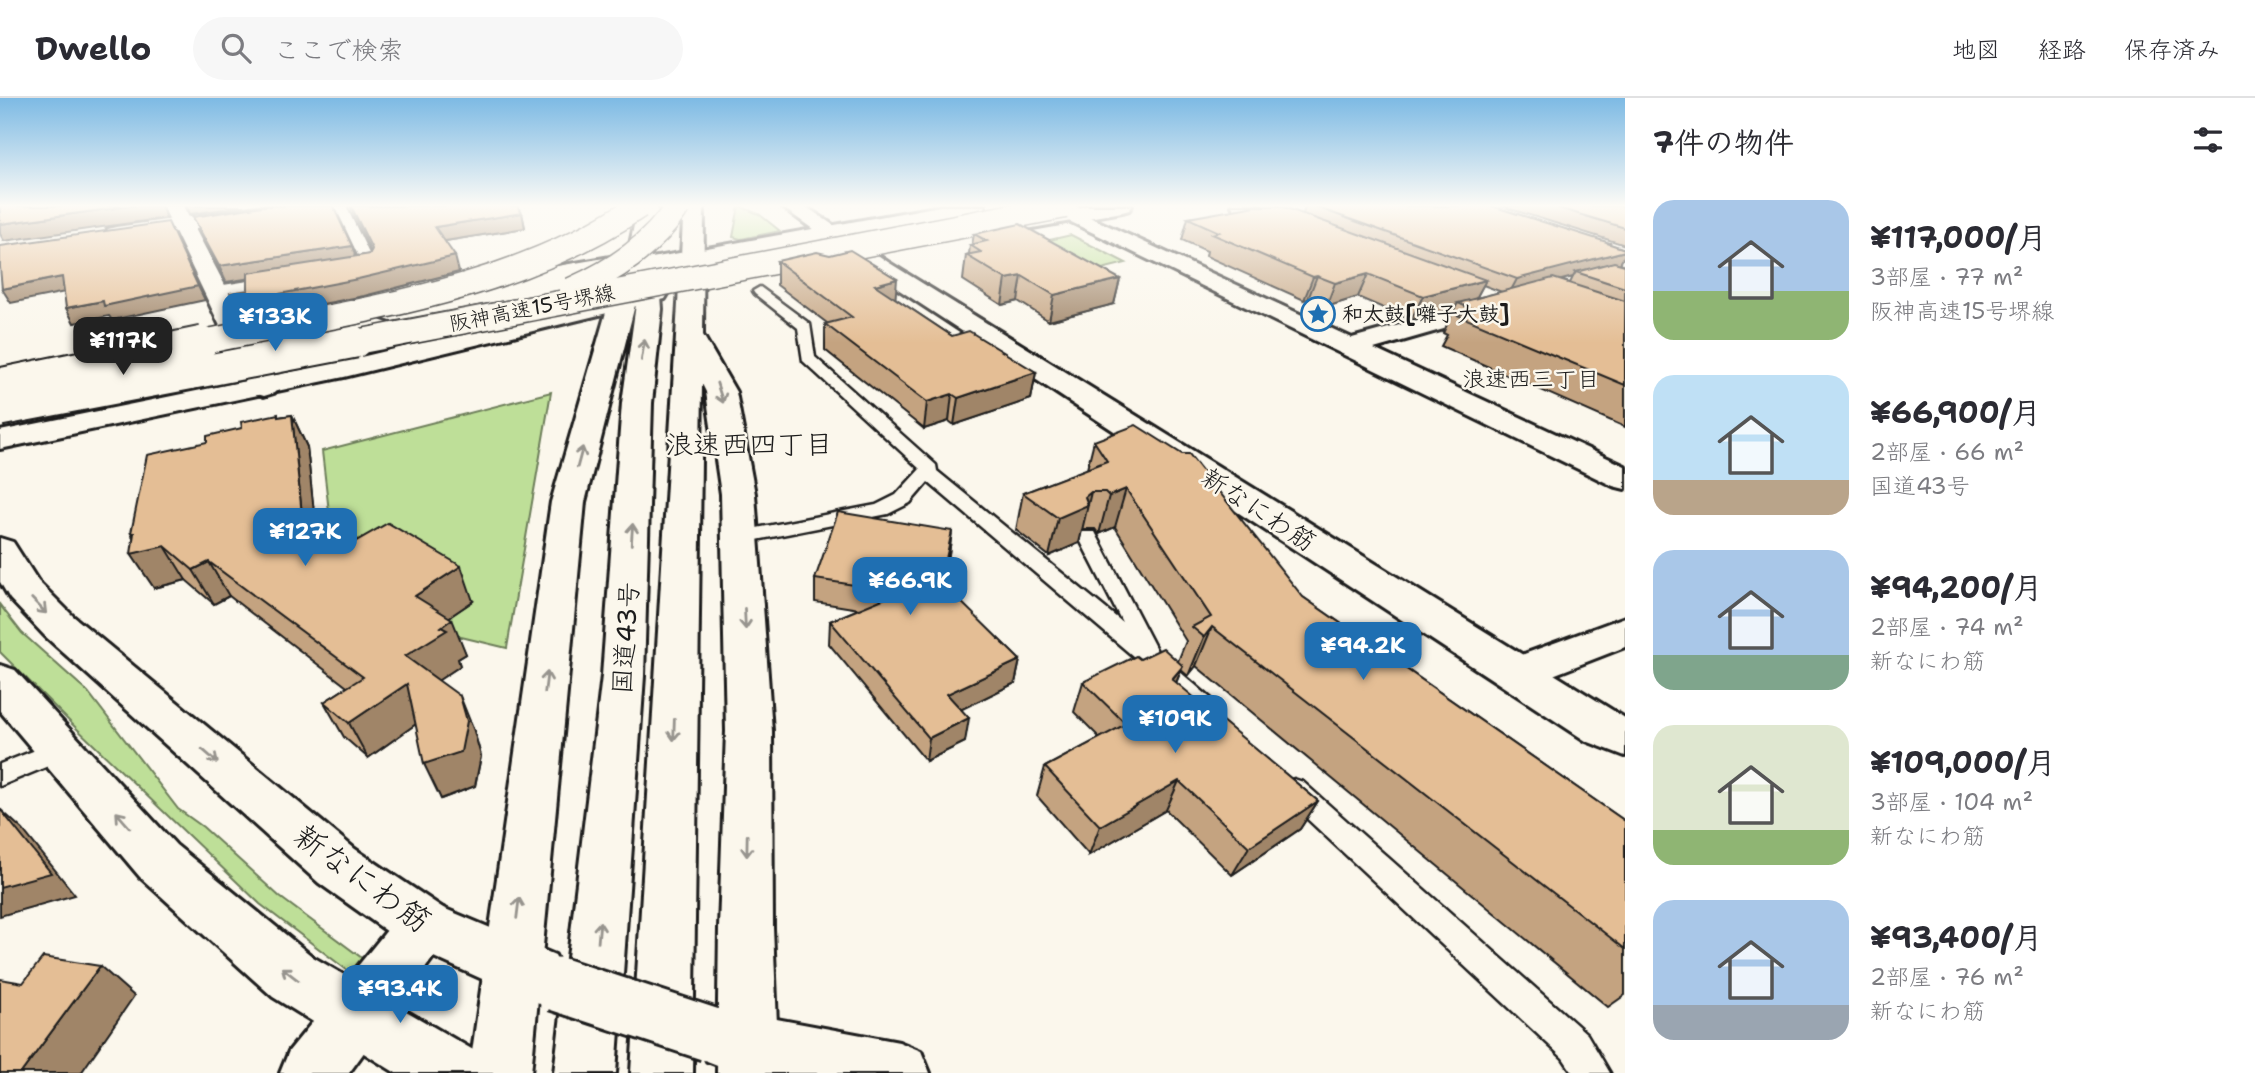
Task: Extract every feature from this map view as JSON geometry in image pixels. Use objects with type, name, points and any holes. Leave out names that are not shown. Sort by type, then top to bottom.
[{"type":"main road","points":[[197,252],[264,387]]},
{"type":"main road","points":[[0,386],[332,316],[465,284],[559,252]]},
{"type":"main road","points":[[0,428],[317,364],[484,322],[535,305],[611,269],[634,252]]},
{"type":"main road","name":"国道43号","points":[[651,252],[654,291],[662,1073]]},
{"type":"main road","name":"国道43号","points":[[585,1073],[623,676],[636,415],[654,291],[691,259],[691,252]]},
{"type":"main road","points":[[500,1073],[534,974],[568,502],[654,291],[691,259],[759,252]]},
{"type":"main road","name":"阪神高速15号堺線","points":[[0,395],[765,252]]},
{"type":"main road","points":[[0,440],[264,387],[808,252]]},
{"type":"main road","name":"阪神高速15号堺線","points":[[0,410],[851,252]]},
{"type":"main road","name":"新なにわ筋","points":[[860,252],[1602,728],[1625,738]]},
{"type":"main road","points":[[1153,252],[1625,478]]},
{"type":"main road","points":[[0,386],[499,283],[654,291]]},
{"type":"main road","points":[[462,300],[499,283]]},
{"type":"main road","points":[[1351,347],[1515,302],[1467,290]]},
{"type":"main road","points":[[0,377],[239,335],[462,300],[654,291]]},
{"type":"main road","points":[[654,291],[721,392],[738,494],[749,731],[735,1051]]},
{"type":"main road","name":"新なにわ筋","points":[[0,550],[24,590],[59,626],[337,866],[424,926],[534,974],[735,1051],[899,1073]]},
{"type":"main road","points":[[1517,673],[1625,631]]},
{"type":"main road","points":[[0,681],[158,860],[293,977],[453,1073]]},
{"type":"main road","points":[[312,1073],[424,926]]},
{"type":"lane","points":[[341,271],[369,266],[362,252]]},
{"type":"lane","points":[[217,290],[286,279]]},
{"type":"lane","points":[[741,537],[881,510],[903,499],[930,469],[808,358],[805,327],[760,291]]},
{"type":"lane","points":[[927,472],[1154,662],[1226,727]]},
{"type":"lane","points":[[1088,536],[1154,662]]},
{"type":"lane","points":[[0,775],[61,750]]},
{"type":"lane","points":[[1277,774],[1575,1046],[1593,1073]]},
{"type":"green space","points":[[1058,252],[1103,252],[1126,263],[1094,271]]},
{"type":"green space","points":[[551,392],[507,648],[457,636],[334,555],[322,451]]},
{"type":"green space","points":[[0,605],[22,633],[88,692],[178,809],[203,827],[280,897],[382,973],[376,992],[260,904],[0,652]]},
{"type":"building","points":[[0,252],[182,252],[198,286],[104,306],[103,301],[66,308],[62,277],[2,289]]},
{"type":"building","points":[[211,252],[315,252],[219,266]]},
{"type":"building","points":[[371,252],[452,252],[455,256],[358,279],[248,300],[248,273],[370,254]]},
{"type":"building","points":[[817,252],[830,255],[852,252],[897,279],[875,285],[952,336],[969,331],[1036,372],[958,398],[952,394],[927,402],[825,324],[852,317],[777,261]]},
{"type":"building","points":[[981,252],[1070,252],[1120,279],[1054,295],[1022,276],[1006,279],[966,255]]},
{"type":"building","points":[[1253,252],[1407,252],[1486,280],[1423,296],[1368,274],[1335,283],[1313,277]]},
{"type":"building","points":[[1440,252],[1623,252],[1517,279]]},
{"type":"building","points":[[1614,262],[1625,265],[1625,288],[1576,272]]},
{"type":"building","points":[[1553,278],[1625,301],[1625,385],[1457,315],[1474,310],[1458,303]]},
{"type":"building","points":[[278,414],[278,417],[292,415],[303,525],[342,549],[388,523],[461,566],[415,596],[452,619],[441,627],[447,630],[405,656],[460,696],[467,721],[461,752],[424,764],[407,684],[349,723],[324,702],[363,677],[209,562],[193,570],[165,546],[131,554],[134,533],[131,533],[147,455],[207,442],[207,436],[242,428],[241,422]]},
{"type":"building","points":[[1136,425],[1182,454],[1189,454],[1303,597],[1625,821],[1625,949],[1212,627],[1204,637],[1192,627],[1211,617],[1126,489],[1109,496],[1105,492],[1091,492],[1085,497],[1088,505],[1058,518],[1023,493],[1107,461],[1094,441]]},
{"type":"building","points":[[838,512],[952,531],[941,582],[1020,660],[947,694],[969,718],[929,738],[830,621],[900,592],[815,579]]},
{"type":"building","points":[[1163,648],[1183,666],[1172,679],[1318,801],[1249,847],[1179,781],[1100,826],[1045,767],[1126,724],[1083,682],[1136,656],[1140,659]]},
{"type":"building","points":[[0,809],[51,873],[0,887]]},
{"type":"building","points":[[43,957],[100,966],[21,1073],[0,1073],[0,979],[23,983]]},
{"type":"place","name":"和太鼓[囃子大鼓]","points":[[1318,314]]},
{"type":"district","name":"浪速西三丁目","points":[[1531,379]]},
{"type":"district","name":"浪速西四丁目","points":[[749,444]]}]
